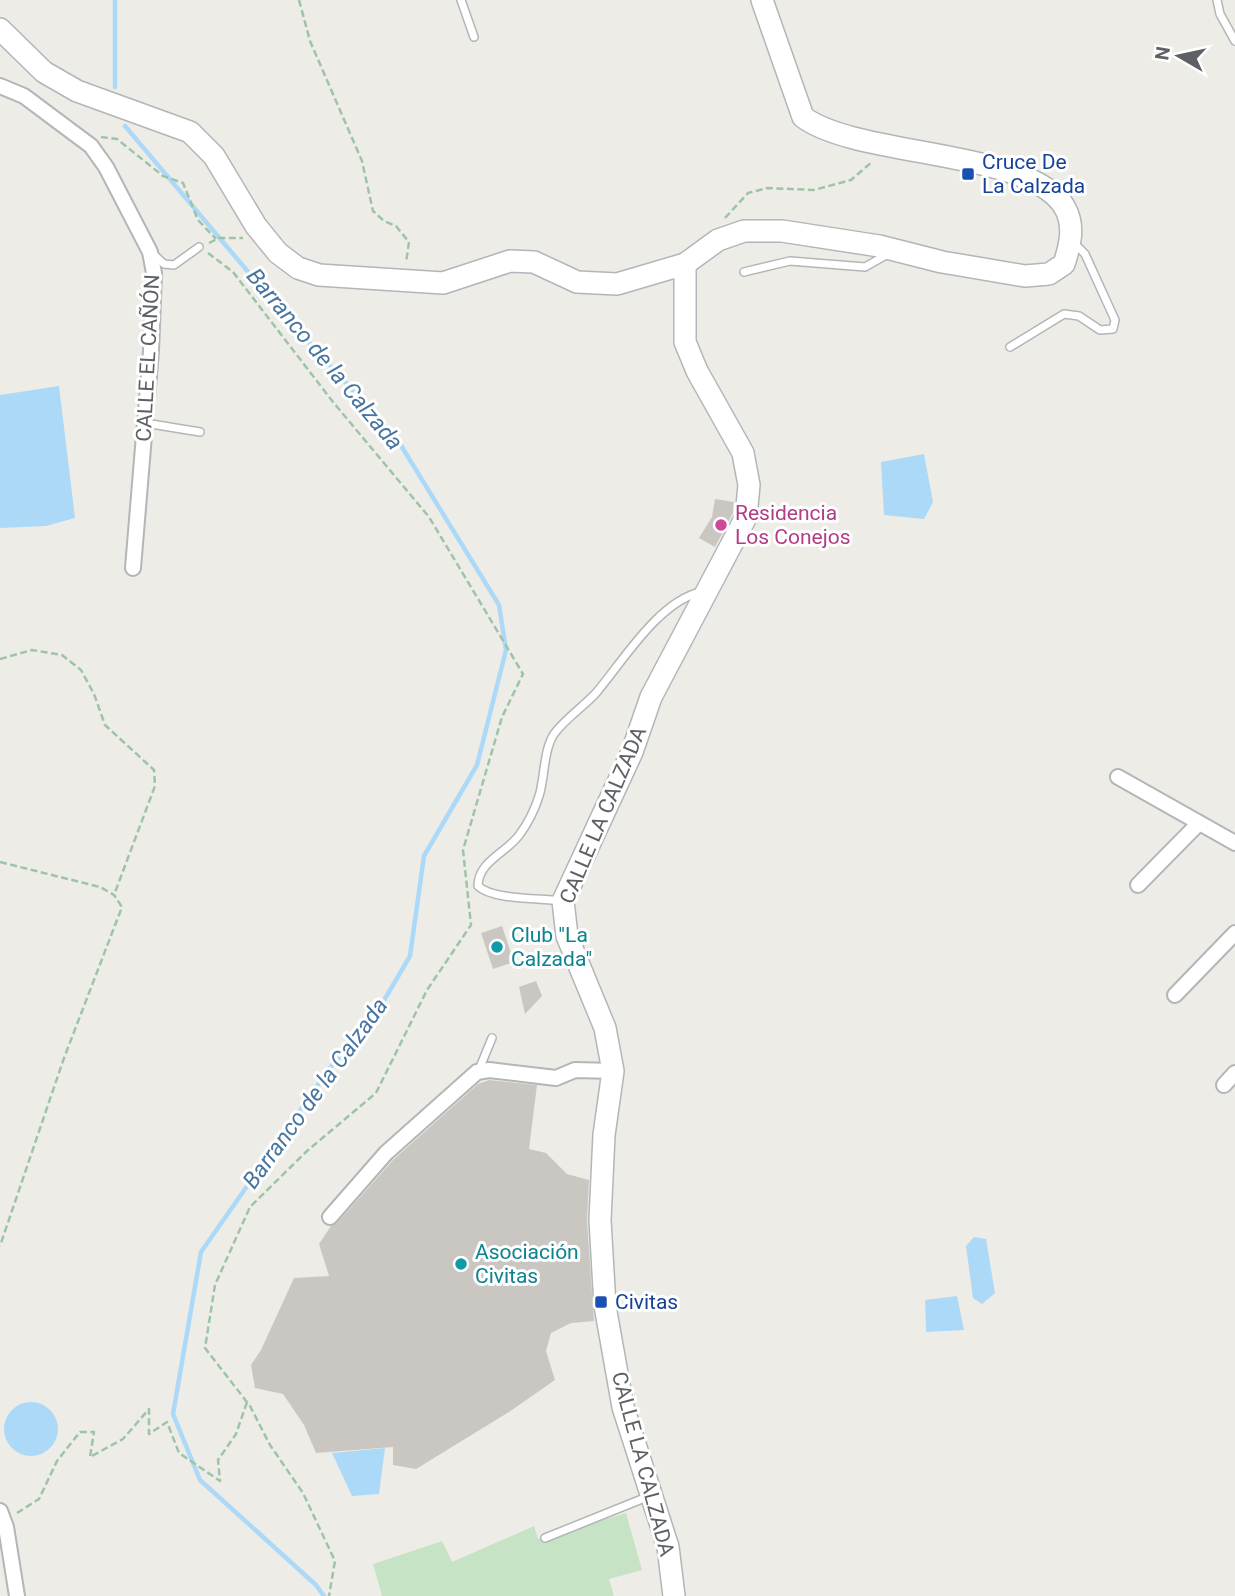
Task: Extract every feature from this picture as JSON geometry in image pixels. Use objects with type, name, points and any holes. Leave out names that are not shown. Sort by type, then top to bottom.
[{"type":"main road","points":[[0,29],[44,72],[77,90],[190,132],[214,156],[271,244],[298,268],[319,275],[443,283],[510,261],[534,262],[578,282],[617,284],[685,264],[718,240],[744,231],[782,231],[1025,276],[1049,274],[1065,264],[1072,241],[1065,207],[1036,181],[964,160],[831,133],[803,117],[762,0]]},
{"type":"main road","name":"CALLE LA CALZADA","points":[[674,1596],[667,1547],[623,1407],[605,1306],[600,1220],[604,1135],[613,1071],[605,1028],[567,936],[563,901],[632,752],[651,697],[746,517],[749,485],[743,453],[697,372],[685,342],[685,264]]},
{"type":"street","name":"CALLE EL CAÑÓN","points":[[0,86],[24,96],[85,141],[106,167],[150,252],[154,273],[134,568]]},
{"type":"street","points":[[1118,777],[1235,843]]},
{"type":"street","points":[[1138,885],[1198,824]]},
{"type":"street","points":[[1175,995],[1235,933]]},
{"type":"street","points":[[330,1217],[386,1153],[477,1073],[489,1070],[556,1078],[575,1070],[613,1071]]},
{"type":"street","points":[[1224,1085],[1235,1073]]},
{"type":"street","points":[[2,1516],[17,1596]]},
{"type":"lane","points":[[461,0],[474,37]]},
{"type":"lane","points":[[1217,0],[1220,14],[1235,41]]},
{"type":"lane","points":[[1010,347],[1064,314],[1079,316],[1100,330],[1113,329],[1115,320],[1085,254],[1072,241]]},
{"type":"lane","points":[[150,252],[164,264],[174,265],[200,247]]},
{"type":"lane","points":[[744,272],[790,261],[865,267],[895,250]]},
{"type":"lane","points":[[145,423],[200,432]]},
{"type":"lane","points":[[563,901],[496,896],[482,891],[478,886],[478,878],[483,869],[518,837],[531,816],[539,797],[554,734],[595,694],[633,645],[684,596],[706,591]]},
{"type":"lane","points":[[477,1073],[492,1038]]},
{"type":"lane","points":[[545,1538],[651,1495]]},
{"type":"path","points":[[299,0],[310,41],[362,161],[373,211],[384,221],[396,226],[409,242],[404,280]]},
{"type":"path","points":[[85,141],[102,137],[117,139],[163,176],[183,183],[198,220],[216,239]]},
{"type":"path","points":[[718,240],[719,224],[748,192],[766,188],[814,190],[851,180],[877,158]]},
{"type":"path","points":[[247,239],[234,236],[216,239],[200,247],[233,272],[333,402],[429,517],[523,674],[502,717],[463,850],[471,925],[427,990],[376,1093],[307,1151],[250,1207],[215,1285],[205,1348],[247,1402],[303,1493],[335,1561],[329,1596]]},
{"type":"path","points":[[0,659],[5,655],[32,650],[62,655],[81,670],[94,694],[105,725],[154,771],[155,786],[114,895]]},
{"type":"path","points":[[0,862],[100,887],[114,895],[122,907],[64,1058],[0,1246]]},
{"type":"path","points":[[2,1516],[39,1499],[57,1461],[80,1432],[94,1432],[90,1457],[123,1439],[149,1409],[149,1434],[167,1422],[179,1453],[220,1481],[218,1460],[236,1434],[247,1402]]},
{"type":"green space","points":[[626,1513],[642,1570],[609,1579],[614,1596],[382,1596],[373,1564],[442,1541],[452,1562],[534,1526],[538,1539]]},
{"type":"water","points":[[59,386],[75,518],[46,526],[0,528],[0,395]]},
{"type":"water","points":[[924,454],[933,502],[924,519],[884,515],[881,462]]},
{"type":"water","points":[[974,1237],[986,1239],[995,1293],[982,1304],[973,1298],[966,1246]]},
{"type":"water","points":[[957,1296],[964,1330],[926,1332],[925,1300]]},
{"type":"water","points":[[31,1402],[50,1410],[58,1429],[50,1448],[31,1456],[12,1448],[4,1429],[12,1410]]},
{"type":"water","points":[[385,1448],[379,1494],[352,1496],[332,1453]]},
{"type":"building","name":"Residencia Los Conejos","points":[[715,499],[734,502],[733,513],[715,547],[699,538],[712,517]]},
{"type":"building","name":"Club \"La Calzada\"","points":[[502,926],[514,962],[493,969],[481,933]]},
{"type":"building","points":[[536,981],[542,996],[525,1014],[519,987]]},
{"type":"building","name":"Asociación Civitas","points":[[489,1080],[537,1085],[529,1149],[546,1153],[567,1174],[589,1180],[587,1221],[594,1321],[571,1323],[551,1333],[546,1351],[555,1380],[509,1412],[416,1469],[393,1465],[393,1447],[316,1453],[304,1425],[283,1394],[255,1388],[251,1365],[261,1350],[294,1278],[329,1276],[319,1244],[331,1226],[337,1223],[393,1160],[478,1084]]},
{"type":"waterway","name":"Barranco de la Calzada","points":[[115,0],[115,87]]},
{"type":"waterway","name":"Barranco de la Calzada","points":[[125,126],[293,325],[397,439],[499,605],[506,650],[477,765],[424,856],[410,956],[369,1026],[329,1069],[201,1252],[173,1414],[200,1480],[316,1585],[324,1596]]},
{"type":"place","name":"Cruce De La Calzada","points":[[968,174]]},
{"type":"place","name":"Residencia Los Conejos","points":[[721,525]]},
{"type":"place","name":"Club \"La Calzada\"","points":[[497,947]]},
{"type":"place","name":"Asociación Civitas","points":[[461,1264]]},
{"type":"place","name":"Civitas","points":[[601,1302]]}]
